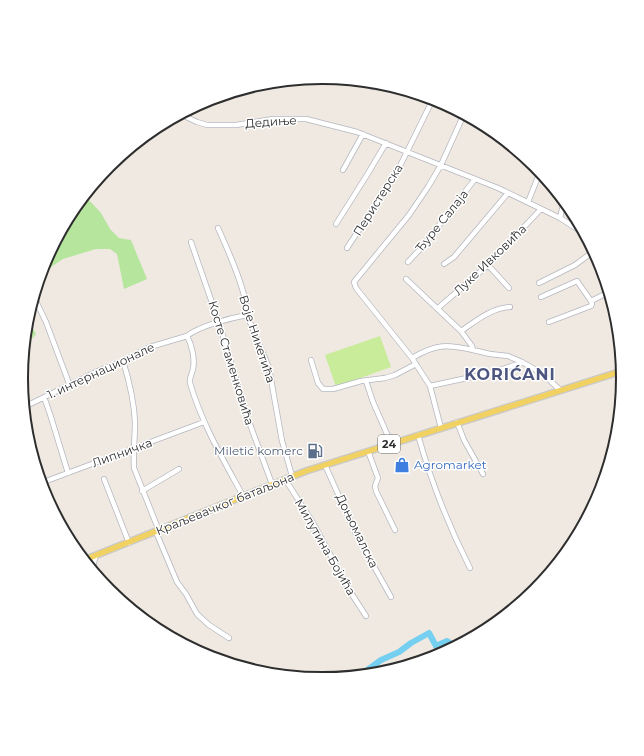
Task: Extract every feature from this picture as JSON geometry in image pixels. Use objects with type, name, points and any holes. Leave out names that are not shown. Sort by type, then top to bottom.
[{"type":"main road","name":"Краљевачког батаљона","points":[[89,557],[129,543],[292,476],[457,422],[616,373]]},
{"type":"street","points":[[407,152],[430,104]]},
{"type":"street","name":"Дедиње","points":[[186,117],[197,122],[212,125],[245,124],[274,120],[306,120],[363,134],[508,193],[560,218],[574,227]]},
{"type":"street","points":[[441,428],[430,386],[412,358],[354,285],[355,279],[409,215],[441,165],[462,119]]},
{"type":"street","points":[[343,170],[363,134]]},
{"type":"street","points":[[336,224],[386,143]]},
{"type":"street","name":"Перистерска","points":[[347,248],[397,172],[407,152]]},
{"type":"street","points":[[528,202],[538,178]]},
{"type":"street","name":"Ђуре Салаја","points":[[408,262],[423,246],[476,179]]},
{"type":"street","points":[[444,264],[454,257],[508,193]]},
{"type":"street","name":"Луке Ивковића","points":[[438,308],[488,265],[541,209]]},
{"type":"street","points":[[560,218],[562,209]]},
{"type":"street","name":"Воје Никетића","points":[[218,228],[243,293],[248,308],[247,315],[269,368],[282,441],[292,476]]},
{"type":"street","name":"Косте Стаменковића","points":[[191,242],[219,323],[248,419],[272,484]]},
{"type":"street","points":[[539,283],[575,265],[589,255]]},
{"type":"street","points":[[488,265],[508,288]]},
{"type":"street","points":[[406,279],[461,331],[472,346],[473,350]]},
{"type":"street","points":[[541,298],[577,281],[591,301],[591,306],[549,322]]},
{"type":"street","points":[[591,301],[604,295]]},
{"type":"street","points":[[38,304],[46,322],[70,386]]},
{"type":"street","points":[[461,331],[493,311],[502,307],[510,307]]},
{"type":"street","name":"1. интернационале","points":[[30,404],[150,347],[187,336],[191,333],[235,317],[247,315]]},
{"type":"street","points":[[187,336],[194,360],[194,368],[189,381],[204,422],[243,496]]},
{"type":"street","points":[[412,358],[423,351],[437,346],[458,347],[508,356],[543,374],[560,390]]},
{"type":"street","points":[[311,360],[318,383],[323,389],[334,389],[361,381],[366,382],[395,375],[416,364]]},
{"type":"street","points":[[123,361],[130,387],[135,422],[134,468],[142,491],[177,582],[186,594],[197,614],[229,638]]},
{"type":"street","points":[[430,386],[490,373],[522,362]]},
{"type":"street","points":[[366,382],[391,444]]},
{"type":"street","points":[[44,397],[68,473]]},
{"type":"street","name":"Липничка","points":[[47,481],[204,422]]},
{"type":"street","points":[[457,422],[464,440],[483,474]]},
{"type":"street","points":[[418,435],[442,506],[470,568]]},
{"type":"street","points":[[368,451],[378,478],[375,486],[376,491],[395,530]]},
{"type":"street","name":"Доњомалска","points":[[324,465],[356,534],[391,597]]},
{"type":"street","points":[[142,491],[179,469]]},
{"type":"street","points":[[104,479],[129,543]]},
{"type":"street","name":"Милутина Бојића","points":[[285,479],[313,524],[366,616]]},
{"type":"street","points":[[94,563],[96,555]]},
{"type":"green space","points":[[89,200],[101,213],[110,229],[119,238],[131,240],[147,279],[124,289],[117,254],[110,249],[96,249],[63,259],[51,267],[47,275],[67,231]]},
{"type":"green space","points":[[33,328],[36,334],[31,340]]},
{"type":"green space","points":[[380,336],[391,367],[336,387],[325,355]]},
{"type":"waterway","points":[[371,667],[381,660],[399,652],[429,633],[436,646],[447,641],[450,643]]},
{"type":"place","name":"Miletić komerc","points":[[315,451]]},
{"type":"place","name":"Agromarket","points":[[402,465]]},
{"type":"district","name":"KORIĆANI","points":[[510,374]]}]
